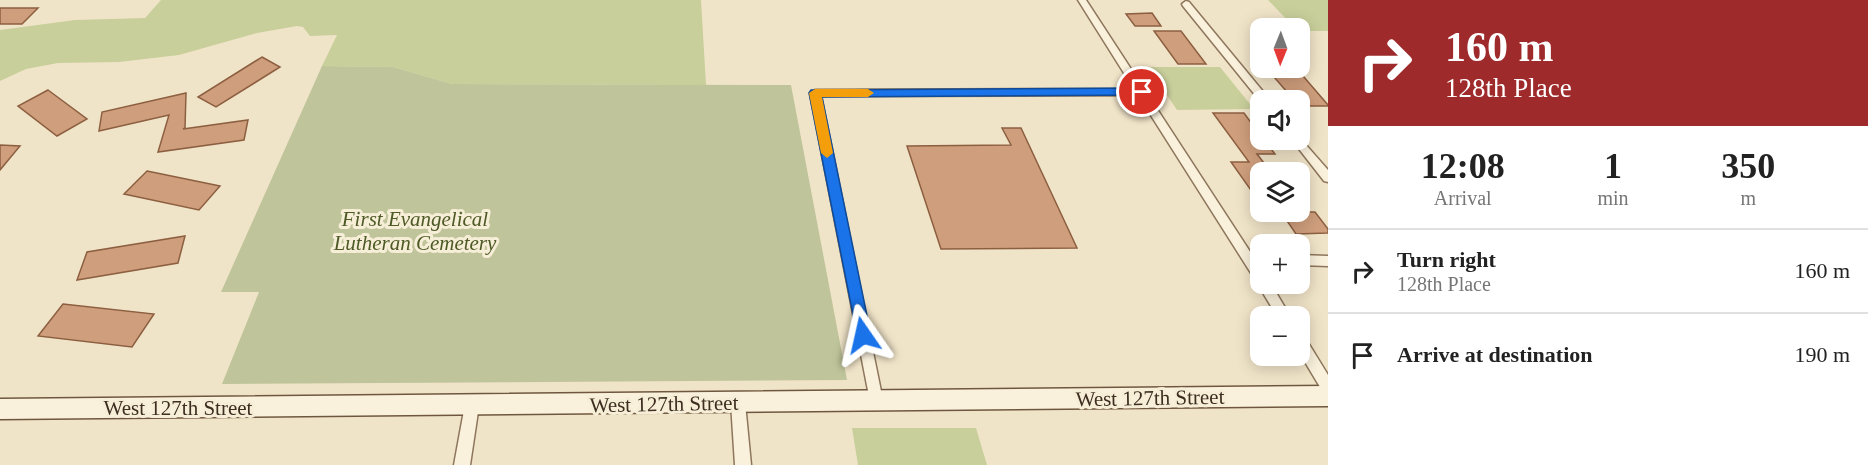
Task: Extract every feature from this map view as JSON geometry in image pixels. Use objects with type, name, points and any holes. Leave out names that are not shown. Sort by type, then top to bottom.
[{"type":"main road","name":"West 127th Street","points":[[0,409],[1328,396]]},
{"type":"street","points":[[1082,0],[1250,253]]},
{"type":"street","points":[[1186,4],[1257,90]]},
{"type":"street","points":[[876,401],[815,93],[1142,92]]},
{"type":"street","points":[[1305,150],[1328,178]]},
{"type":"street","points":[[1310,260],[1328,261]]},
{"type":"street","points":[[1310,358],[1328,387]]},
{"type":"street","points":[[738,403],[743,465]]},
{"type":"street","points":[[462,465],[472,405]]},
{"type":"green space","points":[[161,0],[701,0],[706,85],[452,84],[393,67],[322,66],[337,35],[310,36],[303,27],[297,26],[257,33],[179,55],[119,62],[58,63],[26,69],[0,81],[0,30],[75,20],[145,18]]},
{"type":"green space","points":[[1268,0],[1328,0],[1328,31],[1310,31],[1310,18],[1285,18]]},
{"type":"green space","name":"First Evangelical Lutheran Cemetery","points":[[322,66],[393,67],[452,84],[791,85],[847,380],[222,384],[259,292],[221,292]]},
{"type":"green space","points":[[1148,67],[1220,67],[1250,104],[1250,109],[1177,110]]},
{"type":"green space","points":[[852,428],[976,428],[987,465],[858,465]]},
{"type":"building","points":[[0,8],[38,8],[22,24],[0,24]]},
{"type":"building","points":[[1152,13],[1161,26],[1135,26],[1126,14]]},
{"type":"building","points":[[1154,31],[1181,31],[1206,64],[1178,64]]},
{"type":"building","points":[[262,57],[280,67],[216,107],[198,97]]},
{"type":"building","points":[[1275,78],[1305,78],[1328,106],[1310,106],[1310,90],[1285,90]]},
{"type":"building","points":[[48,90],[87,119],[57,136],[18,106]]},
{"type":"building","points":[[186,93],[185,128],[183,129],[248,120],[244,140],[158,152],[169,115],[99,131],[102,112]]},
{"type":"building","points":[[1213,113],[1244,113],[1250,121],[1250,150],[1272,150],[1275,154],[1257,154],[1263,162],[1250,162],[1250,189],[1231,162],[1249,162]]},
{"type":"building","points":[[1002,128],[1021,128],[1077,248],[941,249],[907,146],[1011,145]]},
{"type":"building","points":[[0,145],[20,146],[0,170]]},
{"type":"building","points":[[147,171],[220,186],[199,210],[124,194]]},
{"type":"building","points":[[1310,212],[1315,212],[1328,229],[1328,233],[1296,234],[1288,222],[1310,222]]},
{"type":"building","points":[[185,236],[178,263],[77,280],[87,252]]},
{"type":"building","points":[[63,304],[154,314],[132,347],[38,336]]},
{"type":"slow traffic","points":[[827,153],[815,93],[868,93]]},
{"type":"route","points":[[863,335],[815,93],[1142,92]]}]
